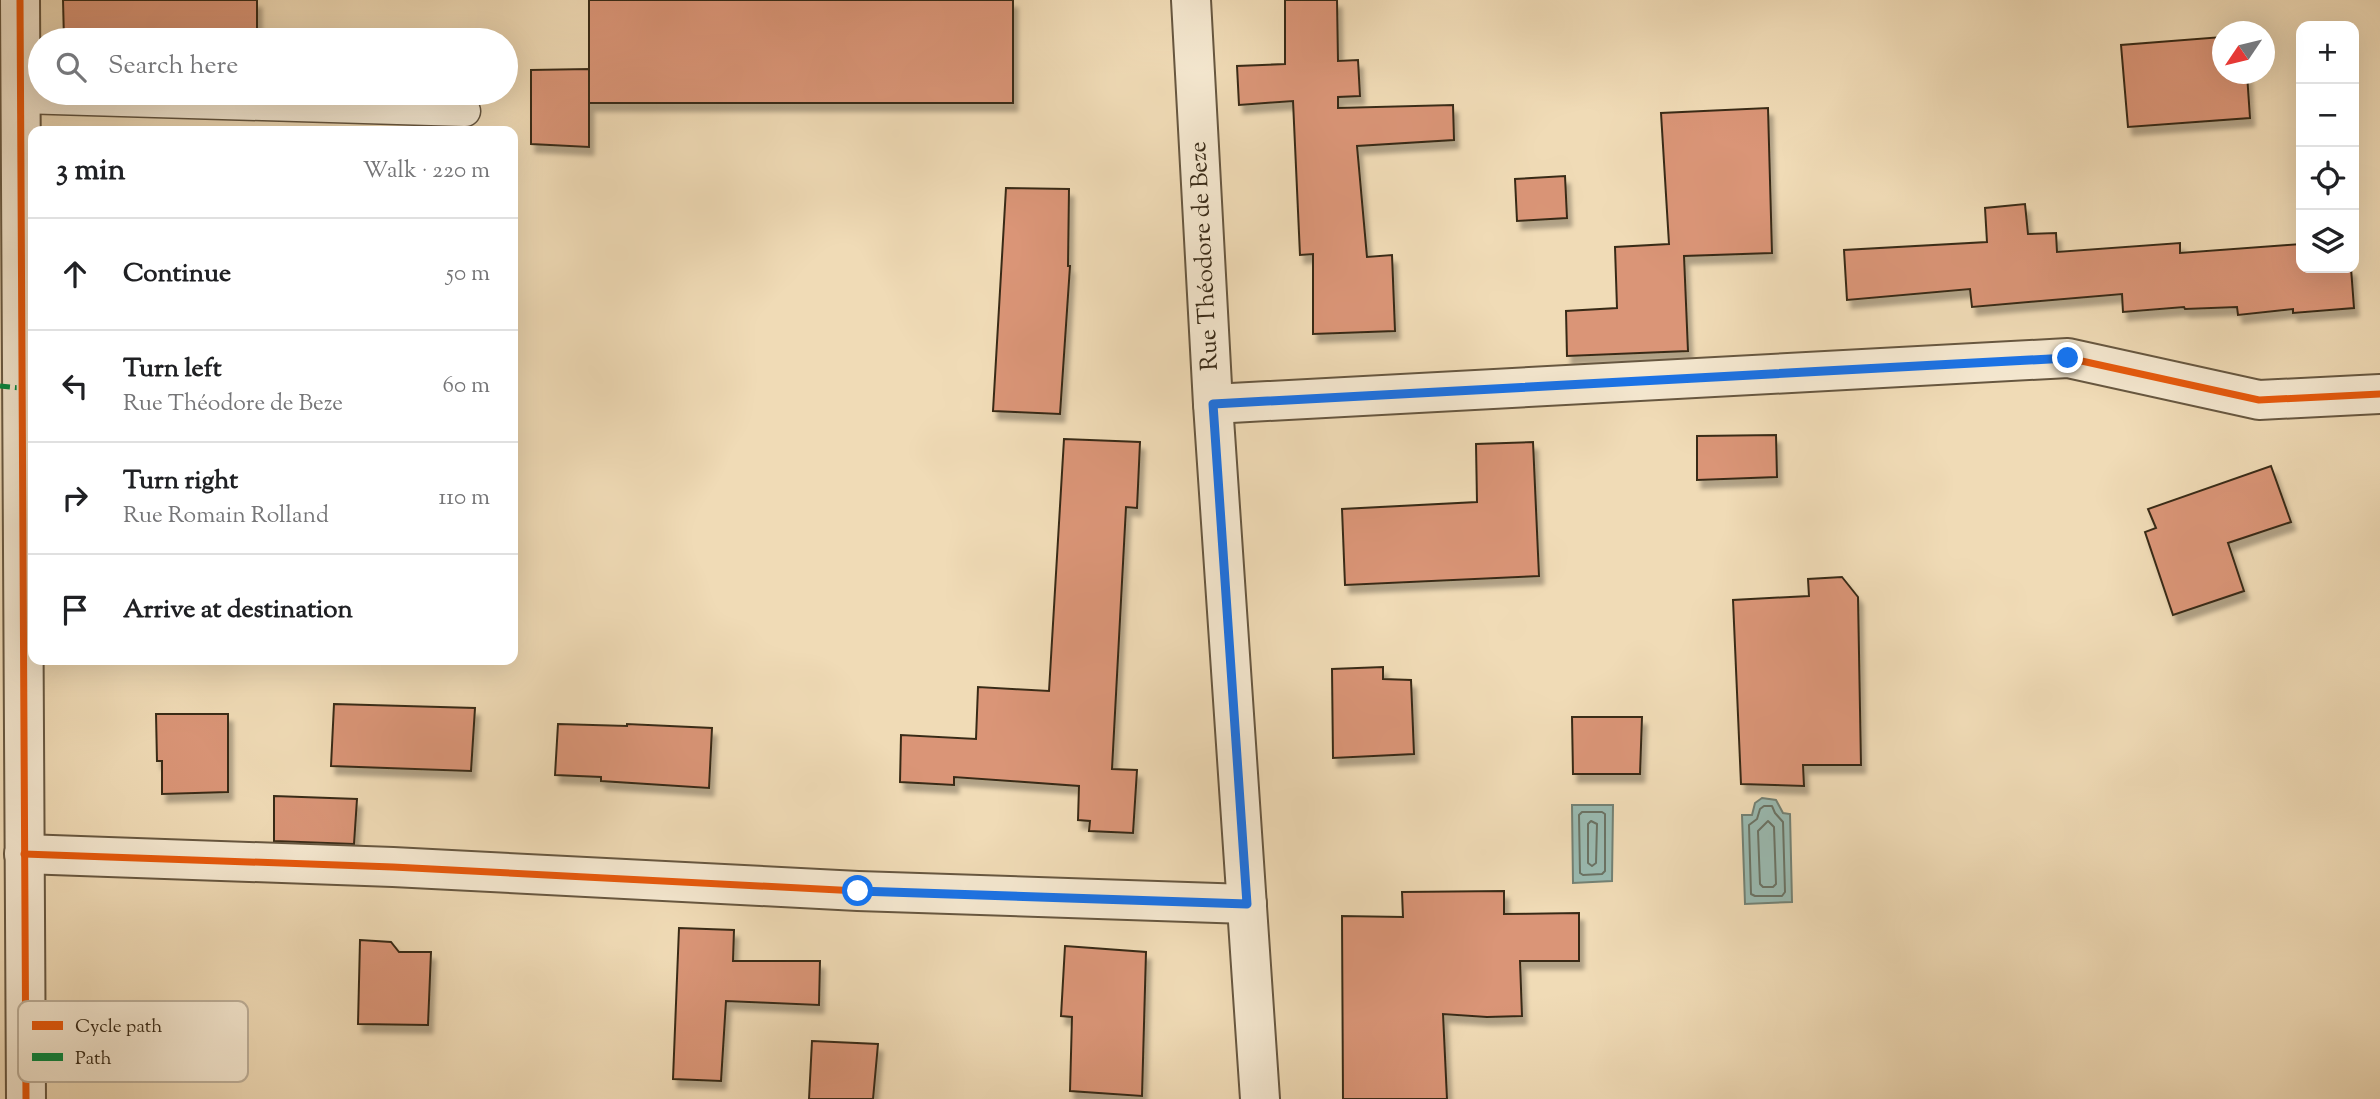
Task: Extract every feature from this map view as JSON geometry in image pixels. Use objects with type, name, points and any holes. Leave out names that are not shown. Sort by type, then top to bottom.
[{"type":"street","points":[[18,1048],[13,1016],[24,854],[10,138],[20,98],[20,0]]},
{"type":"street","name":"Rue Théodore de Beze","points":[[1191,0],[1213,404],[1260,1099]]},
{"type":"street","points":[[1213,404],[2068,358],[2259,400],[2380,394]]},
{"type":"street","points":[[24,854],[393,866],[858,891],[1247,904]]},
{"type":"lane","points":[[20,98],[28,98]]},
{"type":"lane","points":[[260,105],[465,111]]},
{"type":"water","points":[[1762,798],[1776,800],[1783,813],[1790,814],[1792,902],[1745,904],[1742,815],[1752,815],[1755,803]]},
{"type":"water","points":[[1572,805],[1613,805],[1612,881],[1573,883]]},
{"type":"building","points":[[63,0],[257,0],[257,28],[64,28]]},
{"type":"building","points":[[589,0],[1013,0],[1013,103],[589,103]]},
{"type":"building","points":[[1285,0],[1337,0],[1338,61],[1358,60],[1360,96],[1338,97],[1338,108],[1453,105],[1454,140],[1357,146],[1367,257],[1392,255],[1395,331],[1313,334],[1313,254],[1300,255],[1293,101],[1239,105],[1237,66],[1285,64]]},
{"type":"building","points":[[2212,38],[2212,84],[2248,84],[2250,118],[2128,127],[2121,45]]},
{"type":"building","points":[[589,69],[589,147],[531,144],[531,70]]},
{"type":"building","points":[[1768,108],[1772,253],[1684,256],[1688,351],[1567,356],[1566,311],[1617,308],[1615,247],[1669,244],[1661,113]]},
{"type":"building","points":[[1565,176],[1567,218],[1517,221],[1515,179]]},
{"type":"building","points":[[1006,188],[1069,189],[1070,266],[1060,414],[993,411]]},
{"type":"building","points":[[2025,204],[2028,234],[2056,233],[2057,252],[2180,243],[2180,253],[2296,244],[2296,273],[2351,273],[2354,308],[2293,313],[2293,309],[2238,315],[2237,307],[2184,307],[2123,312],[2122,294],[1972,307],[1970,289],[1847,300],[1844,250],[1987,242],[1985,208]]},
{"type":"building","points":[[1776,435],[1777,477],[1697,480],[1697,436]]},
{"type":"building","points":[[1064,439],[1140,442],[1137,508],[1126,507],[1112,769],[1137,770],[1133,833],[1089,831],[1090,821],[1078,820],[1079,786],[954,777],[954,785],[900,782],[901,735],[976,739],[978,687],[1049,691]]},
{"type":"building","points":[[1533,442],[1539,576],[1345,585],[1342,509],[1477,502],[1476,444]]},
{"type":"building","points":[[2271,466],[2291,522],[2228,543],[2244,591],[2173,615],[2145,532],[2156,528],[2148,509]]},
{"type":"building","points":[[1842,577],[1858,597],[1861,765],[1803,765],[1804,786],[1741,784],[1733,600],[1809,596],[1808,579]]},
{"type":"building","points":[[1383,667],[1383,679],[1411,680],[1414,754],[1333,758],[1332,669]]},
{"type":"building","points":[[334,704],[475,708],[471,771],[331,766]]},
{"type":"building","points":[[156,714],[228,714],[228,792],[162,794],[162,761],[157,761]]},
{"type":"building","points":[[1572,717],[1642,717],[1640,774],[1573,774]]},
{"type":"building","points":[[558,724],[712,728],[709,788],[601,781],[601,777],[555,775]]},
{"type":"building","points":[[274,796],[357,799],[354,844],[274,841]]},
{"type":"building","points":[[1504,891],[1504,914],[1579,913],[1579,961],[1520,961],[1522,1016],[1443,1014],[1447,1099],[1343,1099],[1342,916],[1403,917],[1402,892]]},
{"type":"building","points":[[679,928],[734,930],[733,961],[820,961],[819,1005],[726,1001],[721,1081],[673,1079]]},
{"type":"building","points":[[360,940],[391,942],[399,952],[431,952],[428,1025],[358,1024]]},
{"type":"building","points":[[1065,946],[1146,952],[1142,1096],[1070,1091],[1072,1017],[1061,1016]]},
{"type":"building","points":[[812,1041],[878,1044],[873,1099],[809,1099]]},
{"type":"marked path","points":[[0,386],[21,388]]},
{"type":"cycle path","points":[[20,0],[25,1001]]},
{"type":"cycle path","points":[[1213,404],[2068,358],[2259,400],[2380,394]]},
{"type":"cycle path","points":[[24,854],[393,867],[858,891],[1247,904]]},
{"type":"cycle path","points":[[26,1082],[26,1099]]},
{"type":"route","points":[[858,891],[1247,904],[1213,404],[2068,358]]}]
